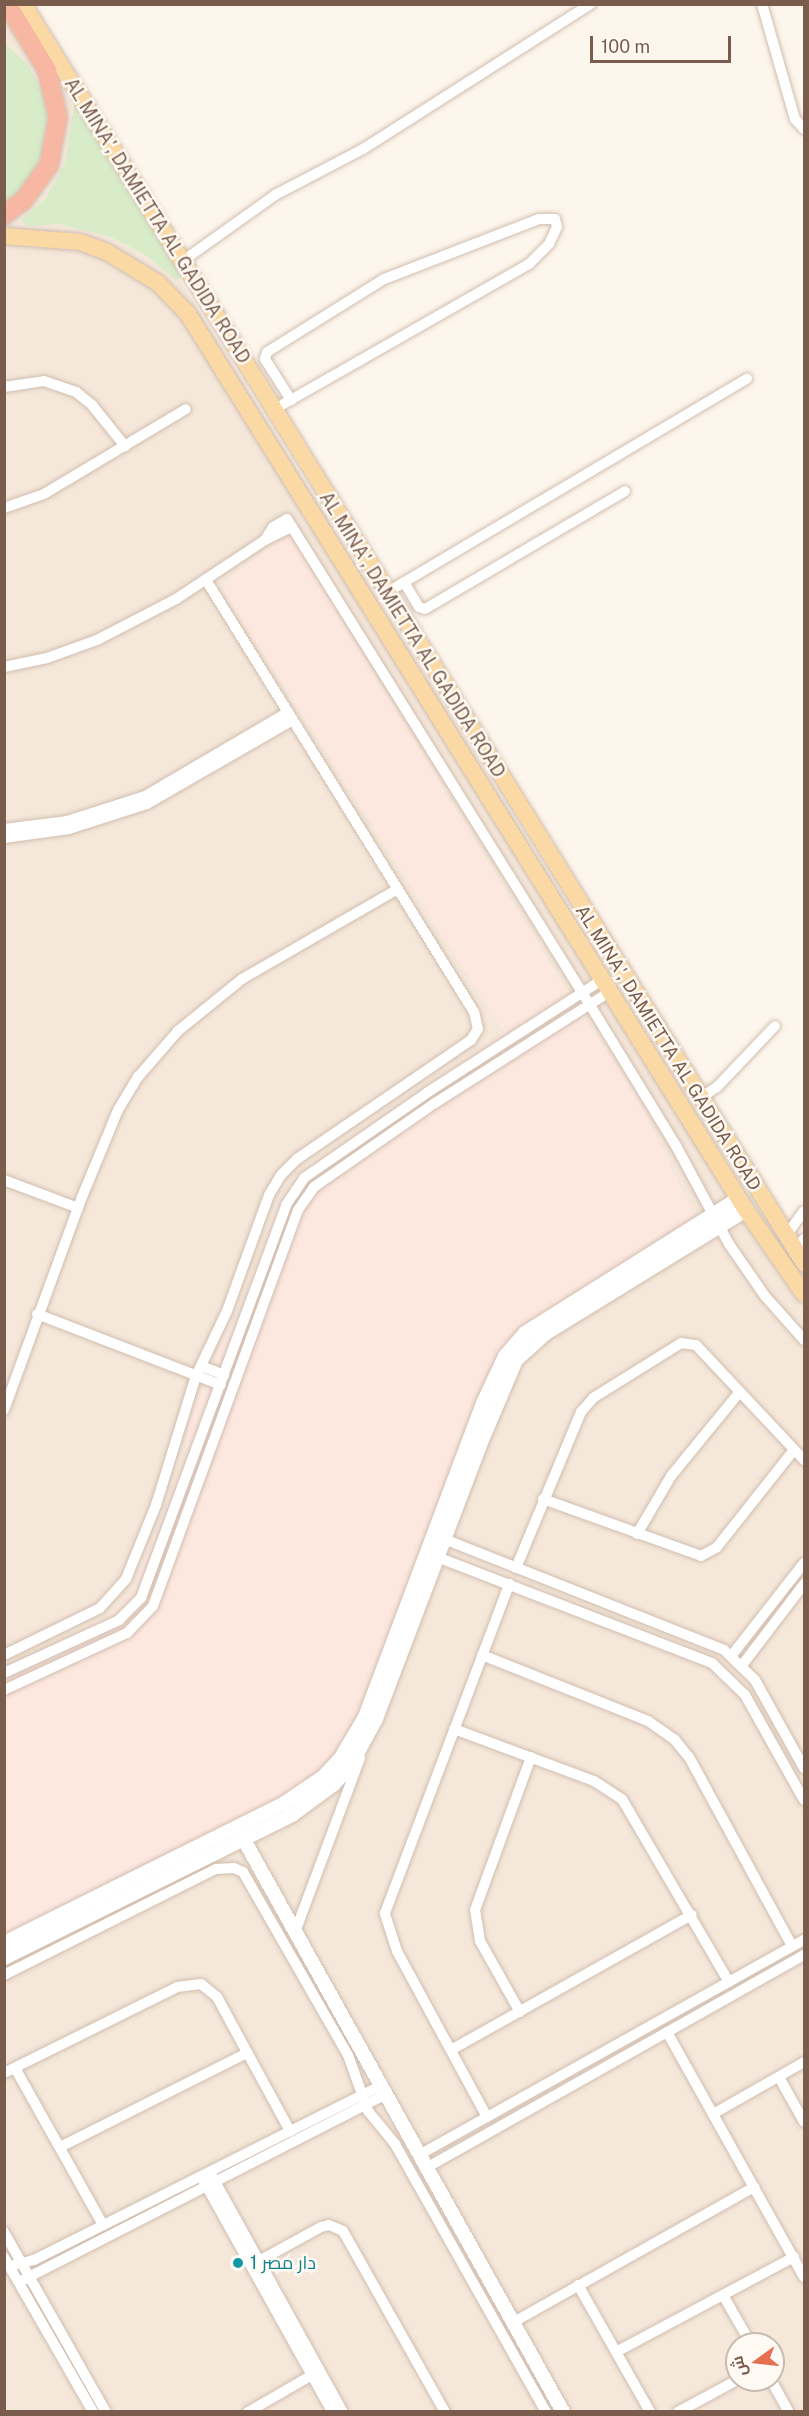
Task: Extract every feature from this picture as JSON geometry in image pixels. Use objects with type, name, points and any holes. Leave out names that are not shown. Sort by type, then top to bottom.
[{"type":"highway","points":[[4,215],[38,184],[56,141],[55,93],[46,70],[13,28],[7,4]]},
{"type":"main road","name":"AL MINA', DAMIETTA AL GADIDA ROAD","points":[[23,4],[184,260],[273,410],[558,870],[700,1098],[797,1247]]},
{"type":"main road","name":"AL MINA', DAMIETTA AL GADIDA ROAD","points":[[4,236],[72,241],[107,252],[158,283],[188,314],[742,1205],[804,1294]]},
{"type":"main road","points":[[540,880],[550,880],[558,870]]},
{"type":"main road","points":[[550,897],[557,887],[568,885]]},
{"type":"street","points":[[184,260],[276,195],[363,150],[591,4]]},
{"type":"street","points":[[762,4],[795,119],[804,129]]},
{"type":"street","points":[[273,410],[529,264],[549,244],[556,230],[555,219],[539,219],[384,279],[267,352],[265,359],[291,399]]},
{"type":"street","points":[[387,593],[747,379]]},
{"type":"street","points":[[4,387],[44,381],[76,392],[92,405],[125,446]]},
{"type":"street","points":[[4,508],[44,494],[186,409]]},
{"type":"street","points":[[404,582],[419,607],[427,609],[625,491]]},
{"type":"street","points":[[4,667],[47,658],[97,640],[206,580],[265,540],[292,527],[583,993],[753,1280],[804,1340]]},
{"type":"street","points":[[4,1655],[100,1608],[119,1590],[156,1505],[199,1371],[227,1311],[269,1195],[281,1175],[297,1159],[471,1040],[478,1029],[477,1017],[206,580]]},
{"type":"street","points":[[4,829],[67,821],[145,796],[291,716]]},
{"type":"street","points":[[4,838],[69,830],[147,804],[291,716]]},
{"type":"street","points":[[4,1410],[78,1208],[124,1100],[178,1031],[261,966],[398,889]]},
{"type":"street","points":[[4,1673],[113,1624],[141,1598],[286,1205],[304,1178],[428,1092],[583,993],[606,986]]},
{"type":"street","points":[[4,1690],[127,1633],[153,1606],[298,1210],[314,1187],[435,1103],[590,1005],[606,986]]},
{"type":"street","points":[[700,1098],[717,1087],[775,1026]]},
{"type":"street","points":[[4,1180],[78,1208]]},
{"type":"street","points":[[295,1932],[444,1539],[459,1483],[494,1378],[514,1343],[742,1205]]},
{"type":"street","points":[[797,1247],[804,1211]]},
{"type":"street","points":[[38,1314],[223,1380]]},
{"type":"street","points":[[516,1568],[573,1425],[587,1405],[676,1346],[687,1342],[696,1345],[739,1394],[804,1460]]},
{"type":"street","points":[[637,1534],[671,1476],[739,1394]]},
{"type":"street","points":[[543,1499],[694,1556],[712,1551],[794,1450]]},
{"type":"street","points":[[4,1958],[240,1833],[304,1792],[340,1759],[353,1739],[459,1483]]},
{"type":"street","points":[[444,1539],[732,1655],[743,1664],[764,1694],[804,1768]]},
{"type":"street","points":[[436,1557],[702,1657],[721,1669],[745,1695],[804,1800]]},
{"type":"street","points":[[732,1655],[804,1563]]},
{"type":"street","points":[[487,2117],[392,1942],[386,1913],[509,1584]]},
{"type":"street","points":[[743,1664],[804,1584]]},
{"type":"street","points":[[482,1655],[648,1721],[675,1740],[689,1757],[792,1947]]},
{"type":"street","points":[[454,1728],[604,1785],[622,1799],[729,1982]]},
{"type":"street","points":[[4,1943],[314,1801],[339,1778],[365,1743]]},
{"type":"street","points":[[520,2012],[480,1941],[475,1910],[531,1757]]},
{"type":"street","points":[[240,1833],[563,2412]]},
{"type":"street","points":[[4,1976],[216,1869],[234,1868],[249,1879],[348,2055],[363,2100],[395,2144],[546,2412]]},
{"type":"street","points":[[451,2050],[692,1916]]},
{"type":"street","points":[[422,2162],[487,2117],[804,1940]]},
{"type":"street","points":[[422,2162],[803,1959]]},
{"type":"street","points":[[4,2073],[189,1983],[201,1984],[213,1991],[290,2131]]},
{"type":"street","points":[[667,2032],[804,2277]]},
{"type":"street","points":[[60,2147],[247,2053]]},
{"type":"street","points":[[713,2114],[804,2062]]},
{"type":"street","points":[[15,2068],[103,2225]]},
{"type":"street","points":[[779,2077],[804,2122]]},
{"type":"street","points":[[19,2282],[290,2131],[383,2091]]},
{"type":"street","points":[[93,2412],[7,2261],[34,2260],[103,2225],[207,2178],[363,2100]]},
{"type":"street","points":[[207,2178],[259,2261],[344,2412]]},
{"type":"street","points":[[207,2178],[332,2412]]},
{"type":"street","points":[[512,2323],[754,2187]]},
{"type":"street","points":[[259,2261],[321,2227],[328,2225],[343,2231],[445,2412]]},
{"type":"street","points":[[4,2232],[106,2412]]},
{"type":"street","points":[[616,2352],[794,2258]]},
{"type":"street","points":[[578,2285],[650,2412]]},
{"type":"street","points":[[723,2295],[744,2332]]},
{"type":"street","points":[[248,2412],[312,2375]]},
{"type":"street","points":[[678,2412],[725,2387]]},
{"type":"street","points":[[778,2392],[789,2412]]},
{"type":"shaded area","points":[[9,4],[759,1215],[804,1279],[804,2411],[5,2412],[4,5]]},
{"type":"shaded area","points":[[289,534],[559,978],[643,1107],[701,1230],[518,1348],[357,1746],[308,1797],[5,1952],[5,1668],[107,1617],[131,1595],[184,1460],[189,1420],[223,1339],[238,1316],[276,1209],[296,1175],[504,1032],[224,592],[224,586],[234,573]]},
{"type":"green space","points":[[4,43],[28,65],[43,93],[48,123],[43,153],[29,180],[5,202]]},
{"type":"green space","points":[[75,98],[184,275],[176,280],[144,254],[110,237],[60,224],[26,226],[22,219],[45,199],[65,164]]},
{"type":"place","name":"دار مصر 1","points":[[238,2263]]}]
